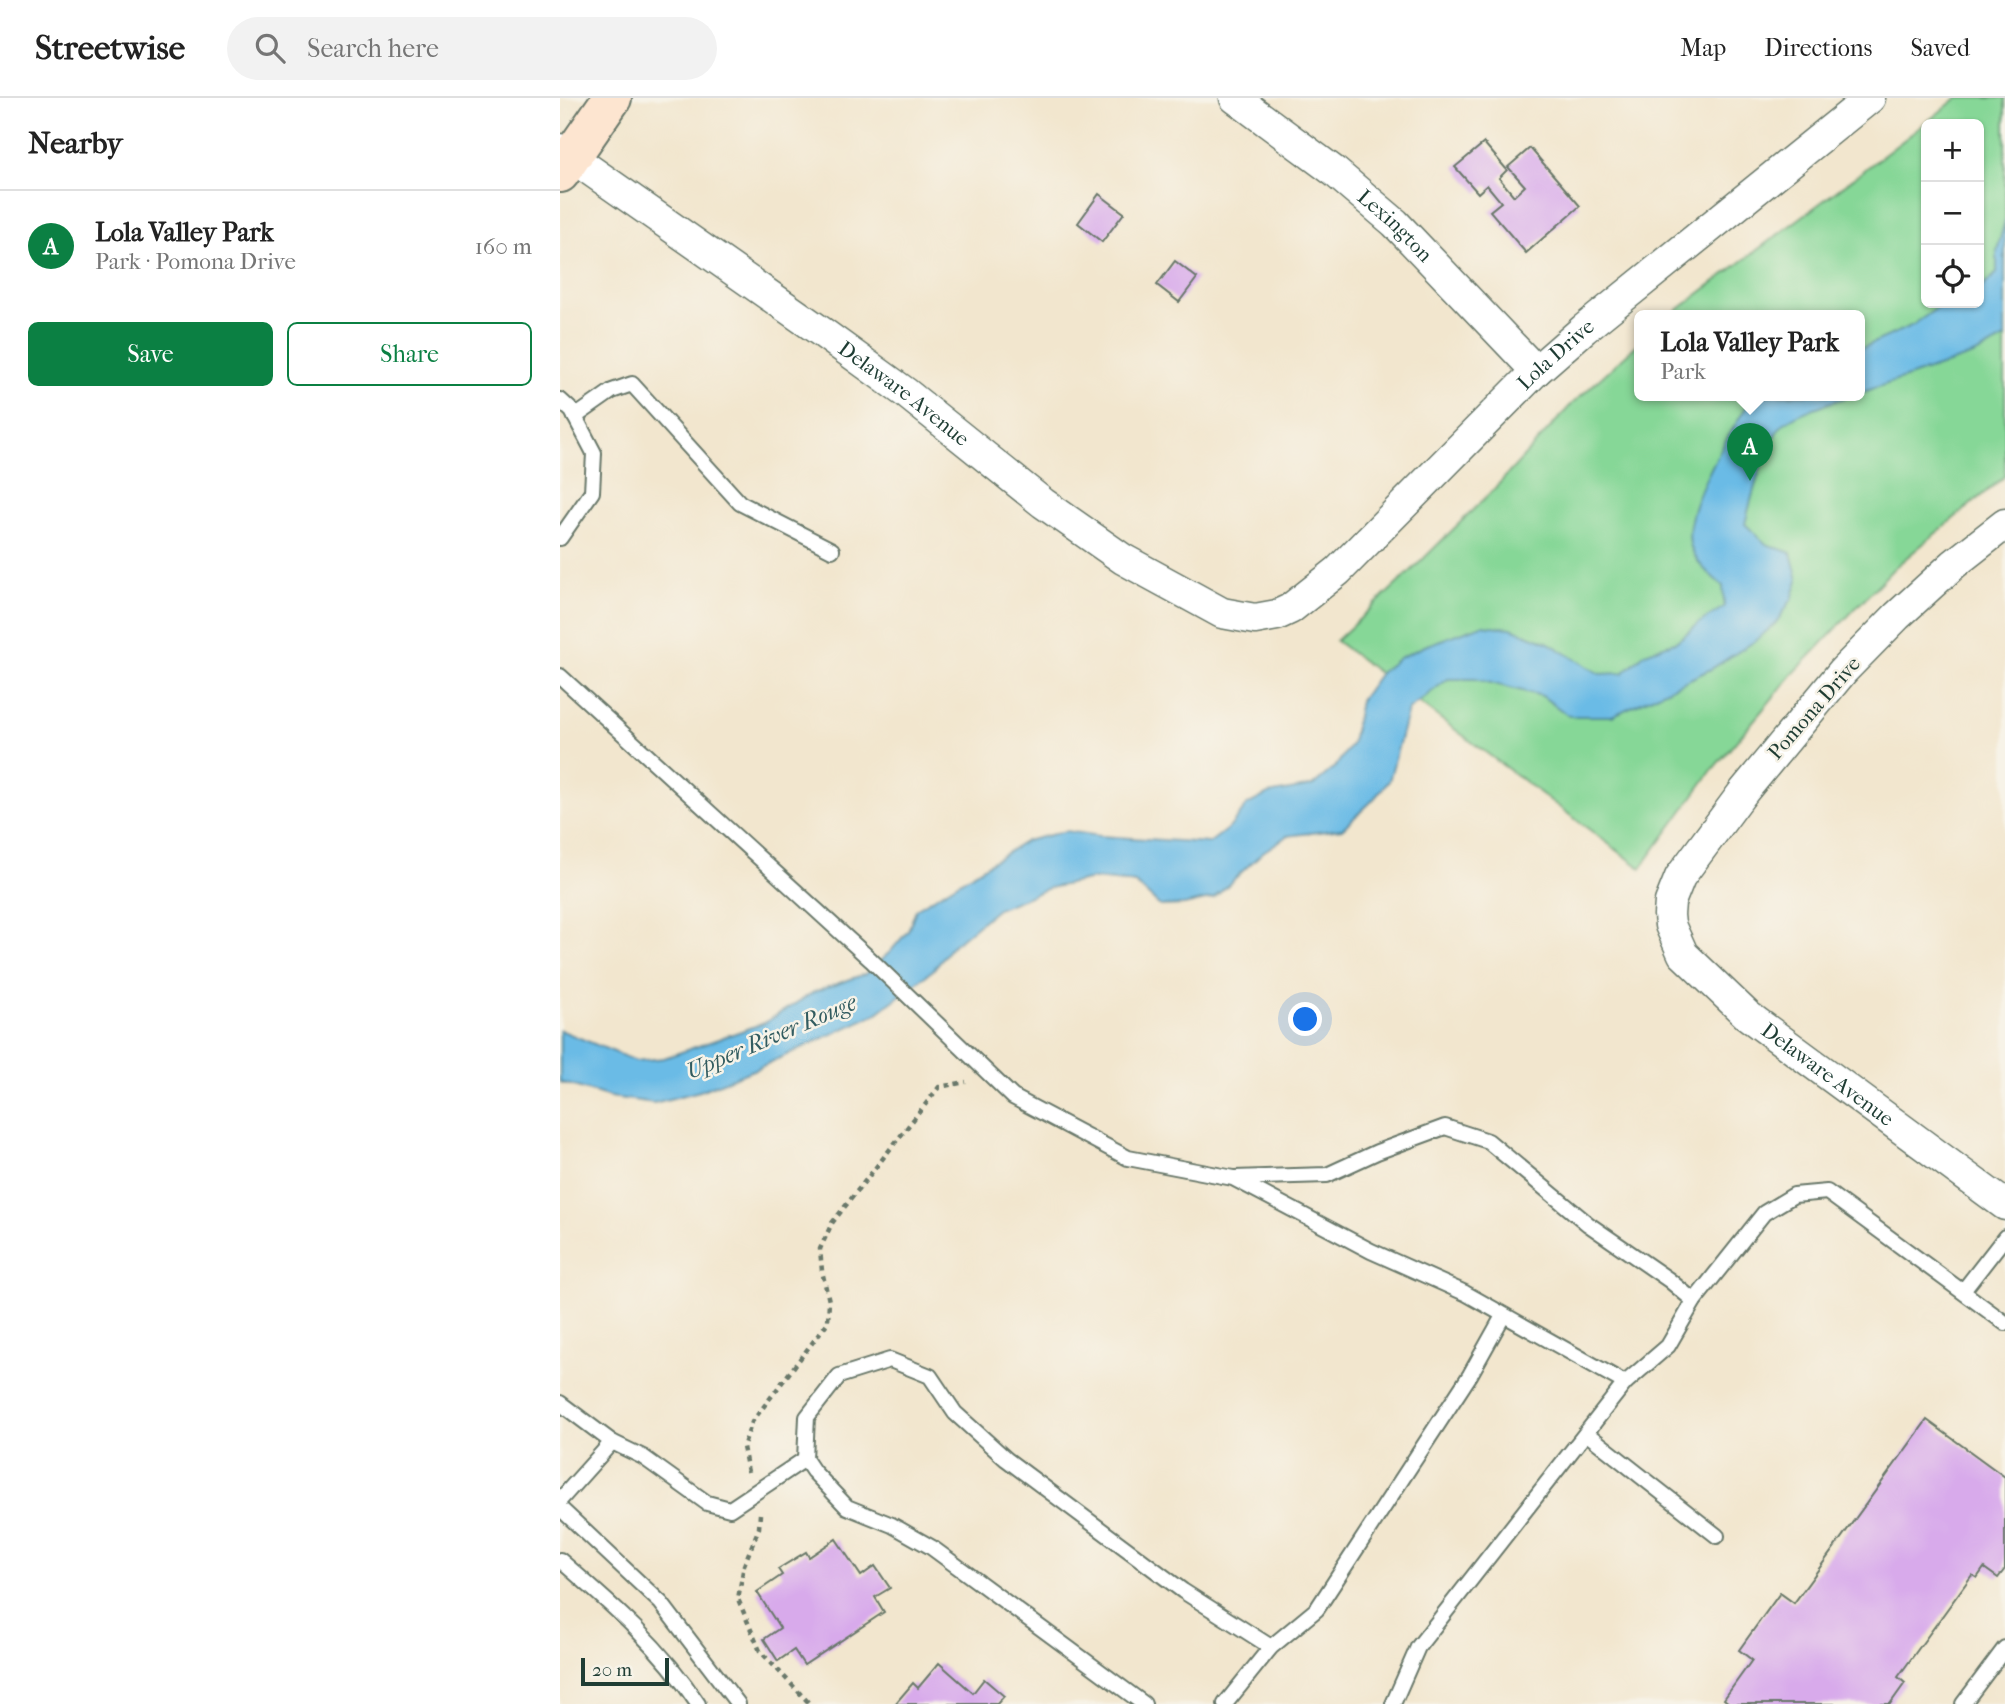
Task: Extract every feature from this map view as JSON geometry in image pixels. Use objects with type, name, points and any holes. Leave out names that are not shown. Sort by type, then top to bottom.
[{"type":"main road","points":[[564,160],[612,98]]},
{"type":"street","name":"Lexington","points":[[1235,98],[1335,172],[1395,223],[1536,371]]},
{"type":"street","name":"Lola Drive","points":[[1255,619],[1290,610],[1338,571],[1536,371],[1584,329],[1870,98]]},
{"type":"street","name":"Delaware Avenue","points":[[564,160],[823,333],[906,393],[1043,503],[1123,559],[1222,613],[1255,619]]},
{"type":"street","name":"Pomona Drive","points":[[1670,925],[1670,902],[1680,877],[1794,727],[1843,671],[1897,616],[1954,564],[2005,524]]},
{"type":"street","name":"Delaware Avenue","points":[[1670,925],[1683,954],[1747,1015],[2005,1205]]},
{"type":"lane","points":[[575,417],[612,391],[632,384],[740,503],[832,550]]},
{"type":"lane","points":[[560,400],[572,411],[594,453],[592,492],[560,538]]},
{"type":"lane","points":[[560,676],[871,960],[1013,1097],[1128,1158],[1233,1178],[1328,1175],[1377,1152],[1445,1126],[1488,1141],[1588,1224],[1669,1280],[1694,1301]]},
{"type":"lane","points":[[1233,1178],[1371,1251],[1465,1293],[1625,1383]]},
{"type":"lane","points":[[1393,1704],[1418,1647],[1625,1383],[1668,1346],[1694,1301],[1764,1213],[1794,1195],[1827,1192],[2005,1323]]},
{"type":"lane","points":[[1963,1291],[2005,1237]]},
{"type":"lane","points":[[1225,1704],[1271,1647],[1317,1609],[1470,1375],[1503,1316]]},
{"type":"lane","points":[[1143,1704],[931,1547],[892,1525],[847,1507],[813,1471],[805,1459],[807,1417],[839,1377],[890,1360],[930,1376],[955,1413],[1006,1459],[1182,1591],[1271,1647]]},
{"type":"lane","points":[[560,1403],[612,1442],[643,1457],[707,1503],[730,1509],[805,1459]]},
{"type":"lane","points":[[1586,1433],[1717,1536]]},
{"type":"lane","points":[[560,1500],[612,1442]]},
{"type":"lane","points":[[560,1508],[661,1603],[738,1704]]},
{"type":"lane","points":[[560,1560],[634,1624],[698,1704]]},
{"type":"lane","points":[[1963,1704],[2005,1647]]},
{"type":"green space","points":[[1957,98],[2005,98],[2005,476],[1894,568],[1792,675],[1712,770],[1641,868],[1336,641],[1495,488],[1571,405],[1634,347],[1634,401],[1865,401],[1865,310],[1678,310],[1921,127],[1921,308],[1984,308],[1984,119],[1931,119]]},
{"type":"water","points":[[2005,220],[2005,338],[1976,354],[1865,391],[1865,347],[1913,325],[1937,308],[1984,308],[1984,285],[1997,273],[1997,251]]},
{"type":"water","name":"Upper River Rouge","points":[[1750,401],[1836,401],[1794,417],[1779,429],[1760,469],[1745,524],[1766,544],[1791,553],[1798,580],[1792,599],[1775,624],[1755,641],[1711,669],[1612,716],[1569,716],[1542,696],[1475,679],[1448,679],[1408,710],[1389,781],[1372,801],[1342,829],[1287,836],[1263,852],[1214,898],[1184,905],[1160,906],[1135,883],[1093,879],[1049,888],[997,909],[951,947],[933,970],[876,1014],[758,1068],[700,1091],[654,1103],[610,1097],[560,1082],[560,1030],[636,1061],[664,1058],[764,1023],[814,992],[865,974],[890,952],[908,931],[916,909],[1026,841],[1066,831],[1100,836],[1209,843],[1230,827],[1247,805],[1268,794],[1312,786],[1335,767],[1352,743],[1360,701],[1380,673],[1399,658],[1427,645],[1482,625],[1511,628],[1547,642],[1600,674],[1623,673],[1645,653],[1677,641],[1724,607],[1723,586],[1695,557],[1690,544],[1690,528],[1701,489]]},
{"type":"building","points":[[1484,143],[1507,170],[1499,178],[1514,196],[1525,186],[1508,167],[1530,148],[1580,206],[1526,253],[1490,211],[1501,202],[1487,185],[1478,193],[1455,167]]},
{"type":"building","points":[[1099,194],[1124,213],[1102,242],[1078,223]]},
{"type":"building","points":[[1175,261],[1197,278],[1179,302],[1157,285]]},
{"type":"building","points":[[1927,1420],[2005,1477],[2005,1569],[1998,1578],[1984,1568],[1977,1578],[1972,1575],[1898,1677],[1905,1683],[1890,1704],[1730,1704],[1724,1699],[1752,1660],[1739,1650],[1780,1593],[1794,1603]]},
{"type":"building","points":[[836,1539],[861,1576],[875,1566],[890,1588],[875,1597],[884,1612],[804,1665],[794,1650],[778,1661],[764,1639],[780,1628],[757,1592],[782,1575],[778,1569],[806,1552],[809,1557]]},
{"type":"building","points":[[939,1663],[973,1693],[984,1679],[1004,1696],[997,1704],[895,1704],[913,1683],[918,1688]]},
{"type":"place","name":"Lola Valley Park","points":[[1750,481]]}]
